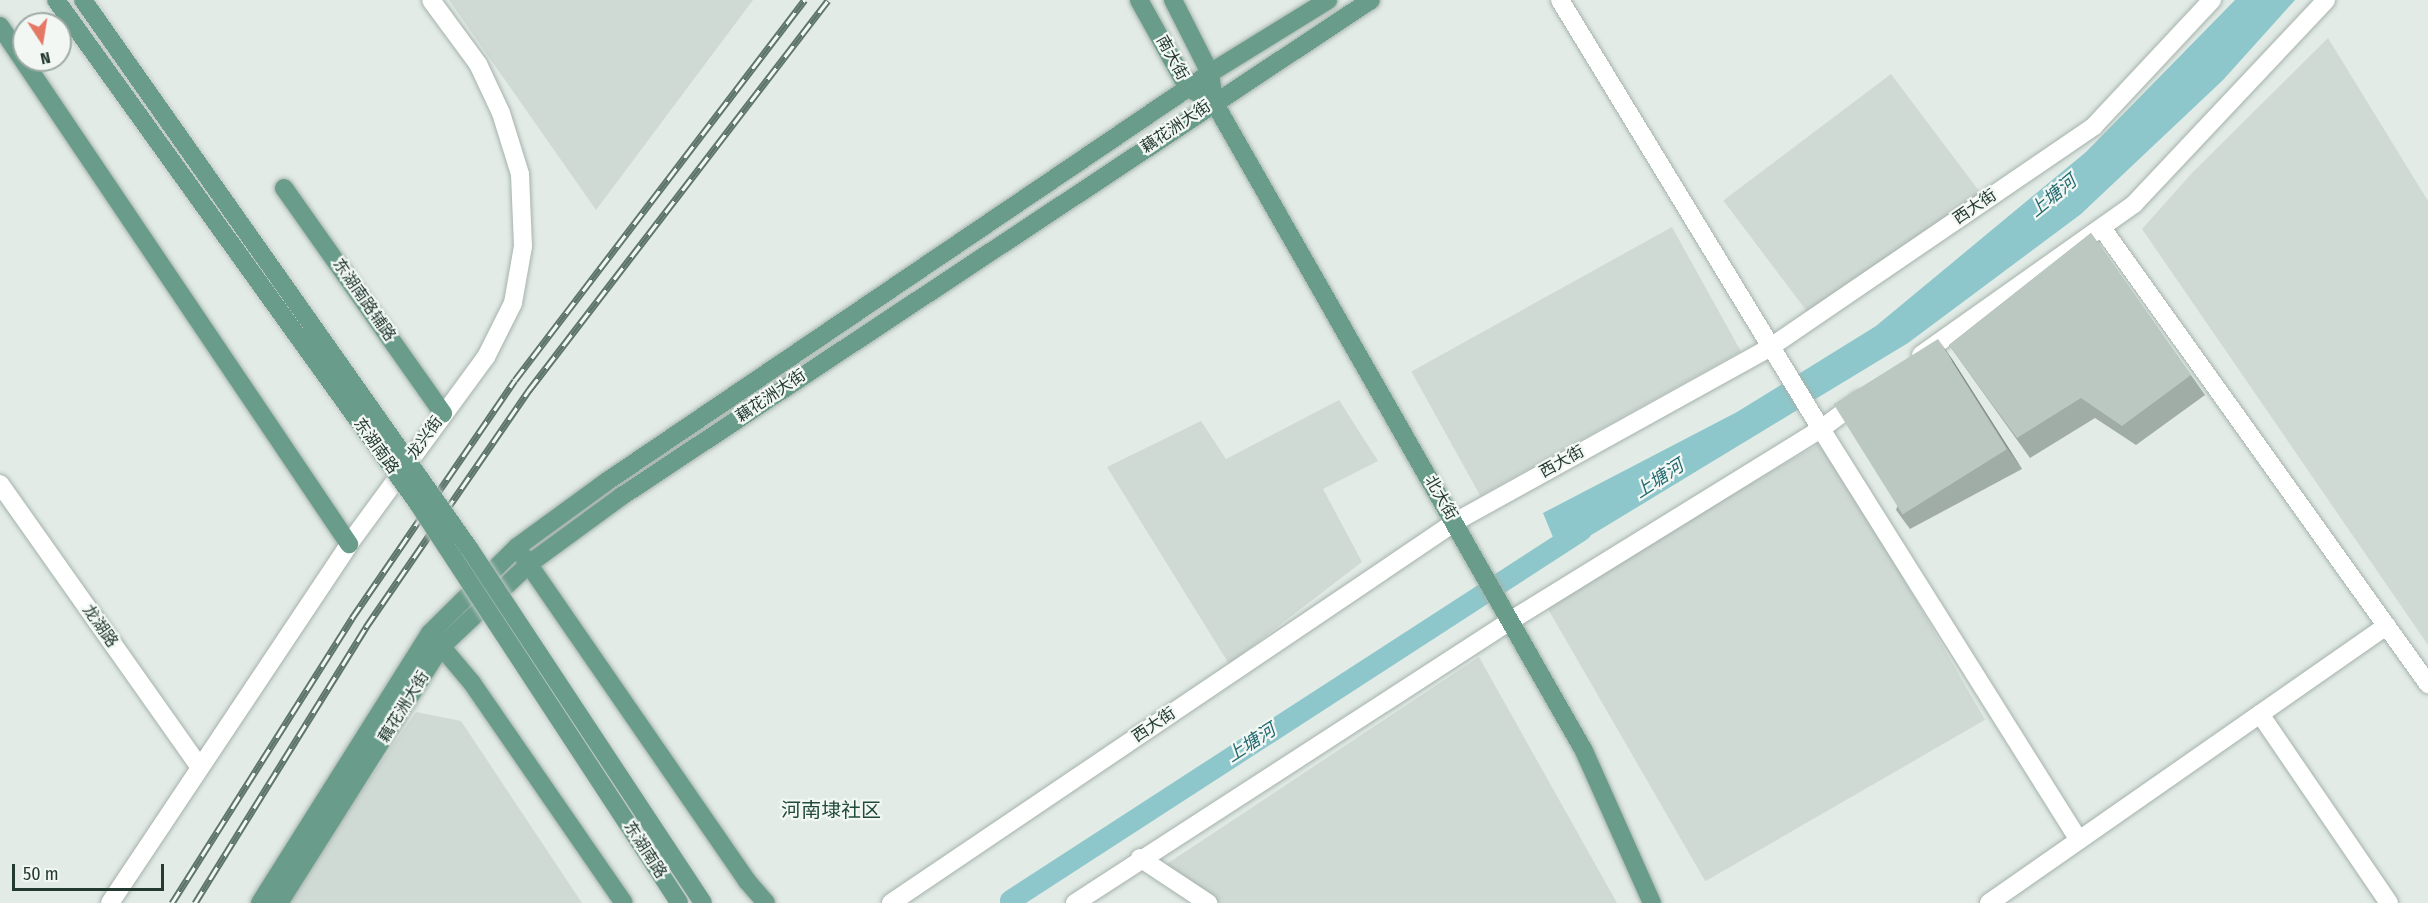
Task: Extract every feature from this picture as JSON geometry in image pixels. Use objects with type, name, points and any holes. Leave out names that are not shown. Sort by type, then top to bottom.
[{"type":"main road","name":"东湖南路","points":[[56,0],[419,504],[679,903]]},
{"type":"main road","name":"东湖南路","points":[[83,0],[470,548],[703,903]]},
{"type":"main road","name":"南大街","points":[[1139,0],[1188,88],[1214,102]]},
{"type":"main road","name":"南大街","points":[[1173,0],[1210,73],[1214,102]]},
{"type":"main road","name":"藕花洲大街","points":[[260,903],[436,640],[517,547],[616,475],[1210,73],[1328,0]]},
{"type":"main road","name":"藕花洲大街","points":[[279,903],[436,640],[530,564],[622,496],[1371,0]]},
{"type":"main road","points":[[0,26],[348,544]]},
{"type":"main road","name":"北大街","points":[[1214,102],[1584,751],[1652,903]]},
{"type":"main road","name":"东湖南路辅路","points":[[284,188],[443,412]]},
{"type":"main road","points":[[517,547],[747,881],[766,903]]},
{"type":"main road","points":[[436,640],[472,683],[624,903]]},
{"type":"street","name":"龙兴街","points":[[110,903],[348,544],[443,412],[486,357],[513,303],[523,246],[520,174],[501,113],[478,64],[431,0]]},
{"type":"street","points":[[1560,0],[1821,429],[2079,840]]},
{"type":"street","name":"西大街","points":[[891,903],[1455,522],[1772,346],[2094,126],[2212,0]]},
{"type":"street","points":[[1904,368],[2134,204],[2326,0]]},
{"type":"street","points":[[2102,228],[2428,684]]},
{"type":"street","points":[[1075,903],[1140,858],[1510,621],[1821,429],[1876,388]]},
{"type":"street","name":"龙湖路","points":[[0,484],[200,768]]},
{"type":"street","points":[[1989,903],[2387,625]]},
{"type":"street","points":[[2260,714],[2390,903]]},
{"type":"street","points":[[1140,858],[1208,903]]},
{"type":"shaded area","points":[[449,0],[753,0],[596,210]]},
{"type":"shaded area","points":[[2328,38],[2428,201],[2428,645],[2142,229],[2192,173]]},
{"type":"shaded area","points":[[1891,74],[1982,195],[1815,322],[1723,200]]},
{"type":"shaded area","points":[[1672,227],[1741,351],[1480,496],[1411,371]]},
{"type":"shaded area","points":[[1339,400],[1378,461],[1323,489],[1362,562],[1229,664],[1107,467],[1201,421],[1226,459]]},
{"type":"shaded area","points":[[1824,441],[1985,720],[1705,881],[1544,602]]},
{"type":"shaded area","points":[[1479,657],[1617,903],[1208,903],[1159,869]]},
{"type":"shaded area","points":[[416,712],[461,721],[582,903],[284,903]]},
{"type":"water","points":[[2235,0],[2295,0],[2223,80],[2081,214],[1908,343],[1560,554],[1543,513],[1737,412],[1876,326],[2086,152]]},
{"type":"building","points":[[2091,233],[2191,375],[2122,426],[2081,398],[2017,438],[1949,345]]},
{"type":"building","points":[[1938,339],[2007,449],[1903,514],[1834,404]]},
{"type":"waterway","name":"上塘河","points":[[1010,900],[1581,530]]},
{"type":"railway","points":[[172,903],[352,618],[515,380],[805,0]]},
{"type":"railway","points":[[195,903],[366,627],[529,390],[828,0]]},
{"type":"district","name":"河南埭社区","points":[[831,810]]}]
